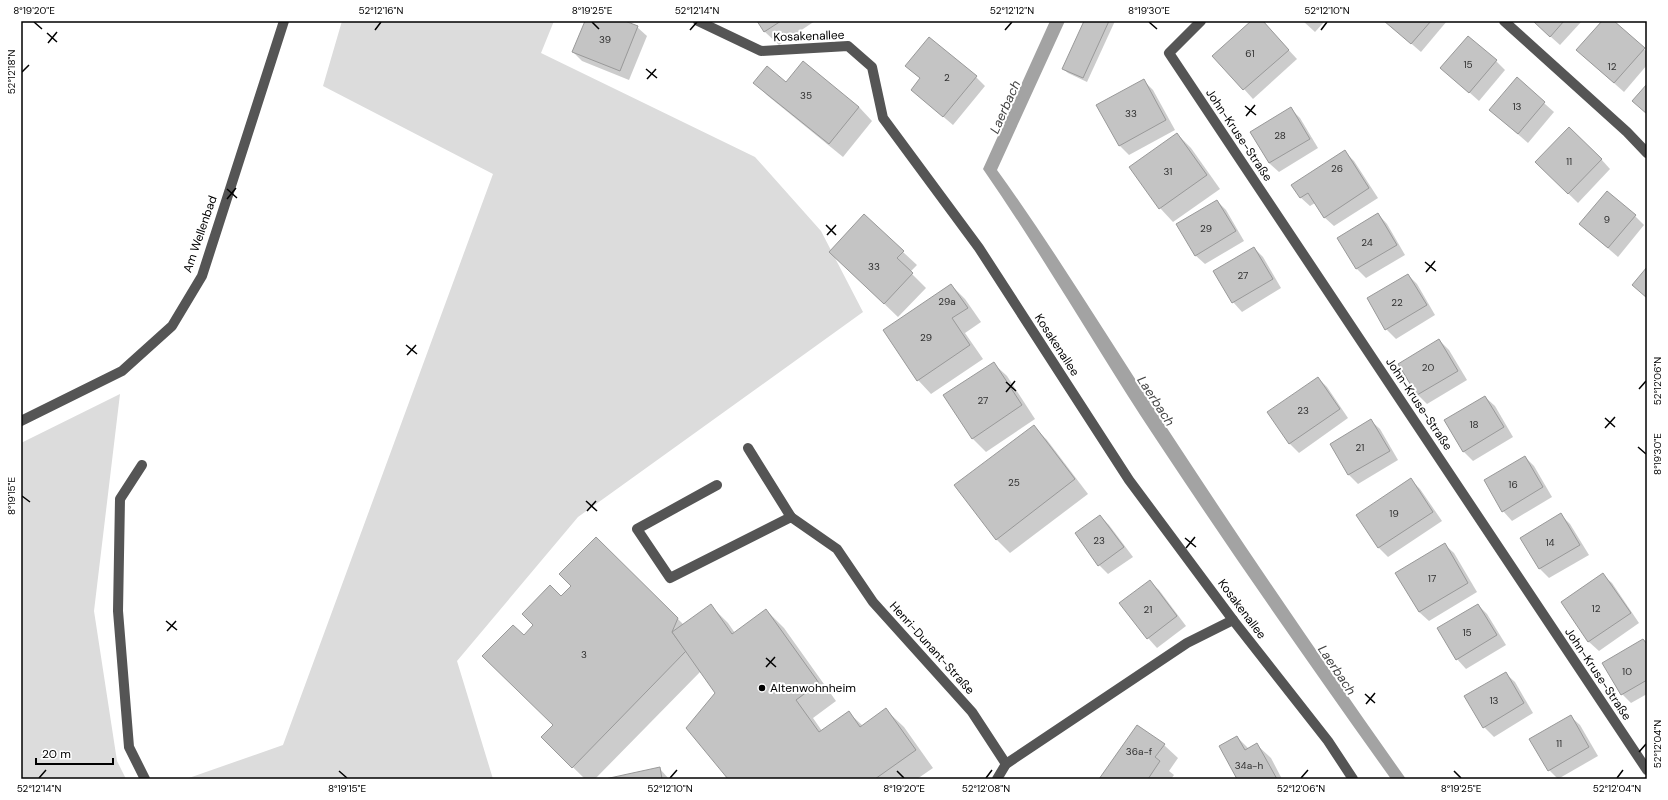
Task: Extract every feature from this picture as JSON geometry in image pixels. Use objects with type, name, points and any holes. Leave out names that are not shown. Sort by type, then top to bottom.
[{"type":"street","name":"Am Wellenbad","points":[[21,421],[122,371],[172,326],[202,276],[284,21]]},
{"type":"street","name":"Kosakenallee","points":[[698,21],[761,51],[848,46],[872,67],[883,118],[972,238],[1129,480],[1233,620],[1328,741],[1353,779]]},
{"type":"street","name":"John-Kruse-Straße","points":[[1201,21],[1169,53],[1647,770]]},
{"type":"street","points":[[1504,21],[1647,153]]},
{"type":"street","points":[[717,486],[637,529],[670,578],[791,517],[748,448]]},
{"type":"street","points":[[142,466],[120,499],[118,611],[129,747],[145,779]]},
{"type":"street","name":"Henri-Dunant-Straße","points":[[791,517],[837,549],[873,602],[972,712],[1006,764]]},
{"type":"street","points":[[997,779],[1006,764],[1187,643],[1233,620]]},
{"type":"shaded area","points":[[342,21],[554,21],[541,53],[755,157],[821,231],[863,312],[578,517],[457,661],[493,779],[186,779],[283,745],[493,174],[323,86]]},
{"type":"shaded area","points":[[1050,21],[1065,21],[997,170],[1061,264],[1163,422],[1253,557],[1406,779],[1391,779],[1272,610],[1156,439],[1006,202],[983,169]]},
{"type":"shaded area","points":[[120,394],[94,611],[117,761],[126,779],[21,779],[21,443]]},
{"type":"building","points":[[585,21],[625,21],[638,26],[620,71],[572,52]]},
{"type":"building","points":[[757,21],[781,21],[764,32]]},
{"type":"building","points":[[1084,21],[1109,21],[1083,78],[1062,69]]},
{"type":"building","points":[[1251,21],[1263,21],[1289,50],[1243,90],[1212,56]]},
{"type":"building","points":[[1384,21],[1431,21],[1411,44]]},
{"type":"building","points":[[1533,21],[1564,21],[1550,37]]},
{"type":"building","points":[[1602,21],[1614,21],[1645,48],[1614,83],[1576,50]]},
{"type":"building","points":[[1468,36],[1497,60],[1469,93],[1440,68]]},
{"type":"building","points":[[929,37],[977,76],[943,117],[911,90],[920,78],[905,66]]},
{"type":"building","points":[[803,61],[859,107],[829,144],[753,83],[767,66],[786,82]]},
{"type":"building","points":[[1517,77],[1545,102],[1518,134],[1489,110]]},
{"type":"building","points":[[1144,79],[1166,120],[1119,146],[1096,105]]},
{"type":"building","points":[[1647,84],[1647,114],[1632,101]]},
{"type":"building","points":[[1291,107],[1310,139],[1269,163],[1250,132]]},
{"type":"building","points":[[1569,127],[1602,159],[1568,194],[1535,162]]},
{"type":"building","points":[[1177,133],[1207,175],[1159,209],[1129,167]]},
{"type":"building","points":[[1345,150],[1369,188],[1324,218],[1308,193],[1300,198],[1291,185]]},
{"type":"building","points":[[1607,191],[1636,215],[1608,248],[1579,224]]},
{"type":"building","points":[[1217,200],[1236,231],[1195,256],[1176,224]]},
{"type":"building","points":[[1378,213],[1397,245],[1356,269],[1337,238]]},
{"type":"building","points":[[864,214],[904,251],[897,258],[913,273],[884,304],[829,252]]},
{"type":"building","points":[[1254,247],[1273,279],[1232,303],[1213,271]]},
{"type":"building","points":[[1647,267],[1647,298],[1632,285]]},
{"type":"building","points":[[1408,274],[1427,305],[1385,330],[1367,298]]},
{"type":"building","points":[[951,284],[968,308],[952,318],[970,345],[917,381],[883,330]]},
{"type":"building","points":[[1439,339],[1458,371],[1417,395],[1398,364]]},
{"type":"building","points":[[994,362],[1022,405],[972,439],[943,395]]},
{"type":"building","points":[[1318,377],[1340,409],[1289,444],[1267,412]]},
{"type":"building","points":[[1485,396],[1504,427],[1463,452],[1444,420]]},
{"type":"building","points":[[1371,419],[1390,451],[1348,475],[1330,444]]},
{"type":"building","points":[[1034,425],[1075,479],[996,540],[954,485]]},
{"type":"building","points":[[1525,456],[1543,487],[1502,512],[1484,480]]},
{"type":"building","points":[[1411,478],[1433,512],[1378,548],[1356,515]]},
{"type":"building","points":[[1561,513],[1580,545],[1539,569],[1520,538]]},
{"type":"building","points":[[1100,515],[1124,547],[1098,566],[1075,533]]},
{"type":"building","points":[[596,537],[678,618],[672,632],[686,651],[572,768],[541,737],[553,725],[482,656],[513,625],[524,635],[533,625],[522,614],[550,585],[561,596],[571,586],[559,574]]},
{"type":"building","points":[[1445,543],[1468,583],[1419,612],[1395,573]]},
{"type":"building","points":[[1603,573],[1631,613],[1588,642],[1561,602]]},
{"type":"building","points":[[1150,580],[1177,616],[1147,639],[1119,603]]},
{"type":"building","name":"Altenwohnheim","points":[[711,604],[732,634],[766,609],[819,683],[796,700],[819,732],[849,711],[860,727],[886,708],[916,750],[875,779],[728,779],[686,728],[715,693],[672,632]]},
{"type":"building","points":[[1478,604],[1497,635],[1456,660],[1437,628]]},
{"type":"building","points":[[1643,639],[1647,644],[1647,680],[1621,695],[1602,663]]},
{"type":"building","points":[[1506,672],[1524,703],[1483,728],[1464,696]]},
{"type":"building","points":[[1571,715],[1589,747],[1548,771],[1529,739]]},
{"type":"building","points":[[1137,725],[1165,744],[1155,757],[1160,761],[1148,779],[1099,779]]},
{"type":"building","points":[[1237,736],[1245,750],[1257,743],[1277,779],[1237,779],[1219,746]]},
{"type":"building","points":[[660,767],[662,779],[605,779]]},
{"type":"place","name":"Altenwohnheim","points":[[762,688]]},
{"type":"water label","name":"Laerbach","points":[[1005,107]]},
{"type":"water label","name":"Laerbach","points":[[1156,401]]},
{"type":"water label","name":"Laerbach","points":[[1337,670]]}]
